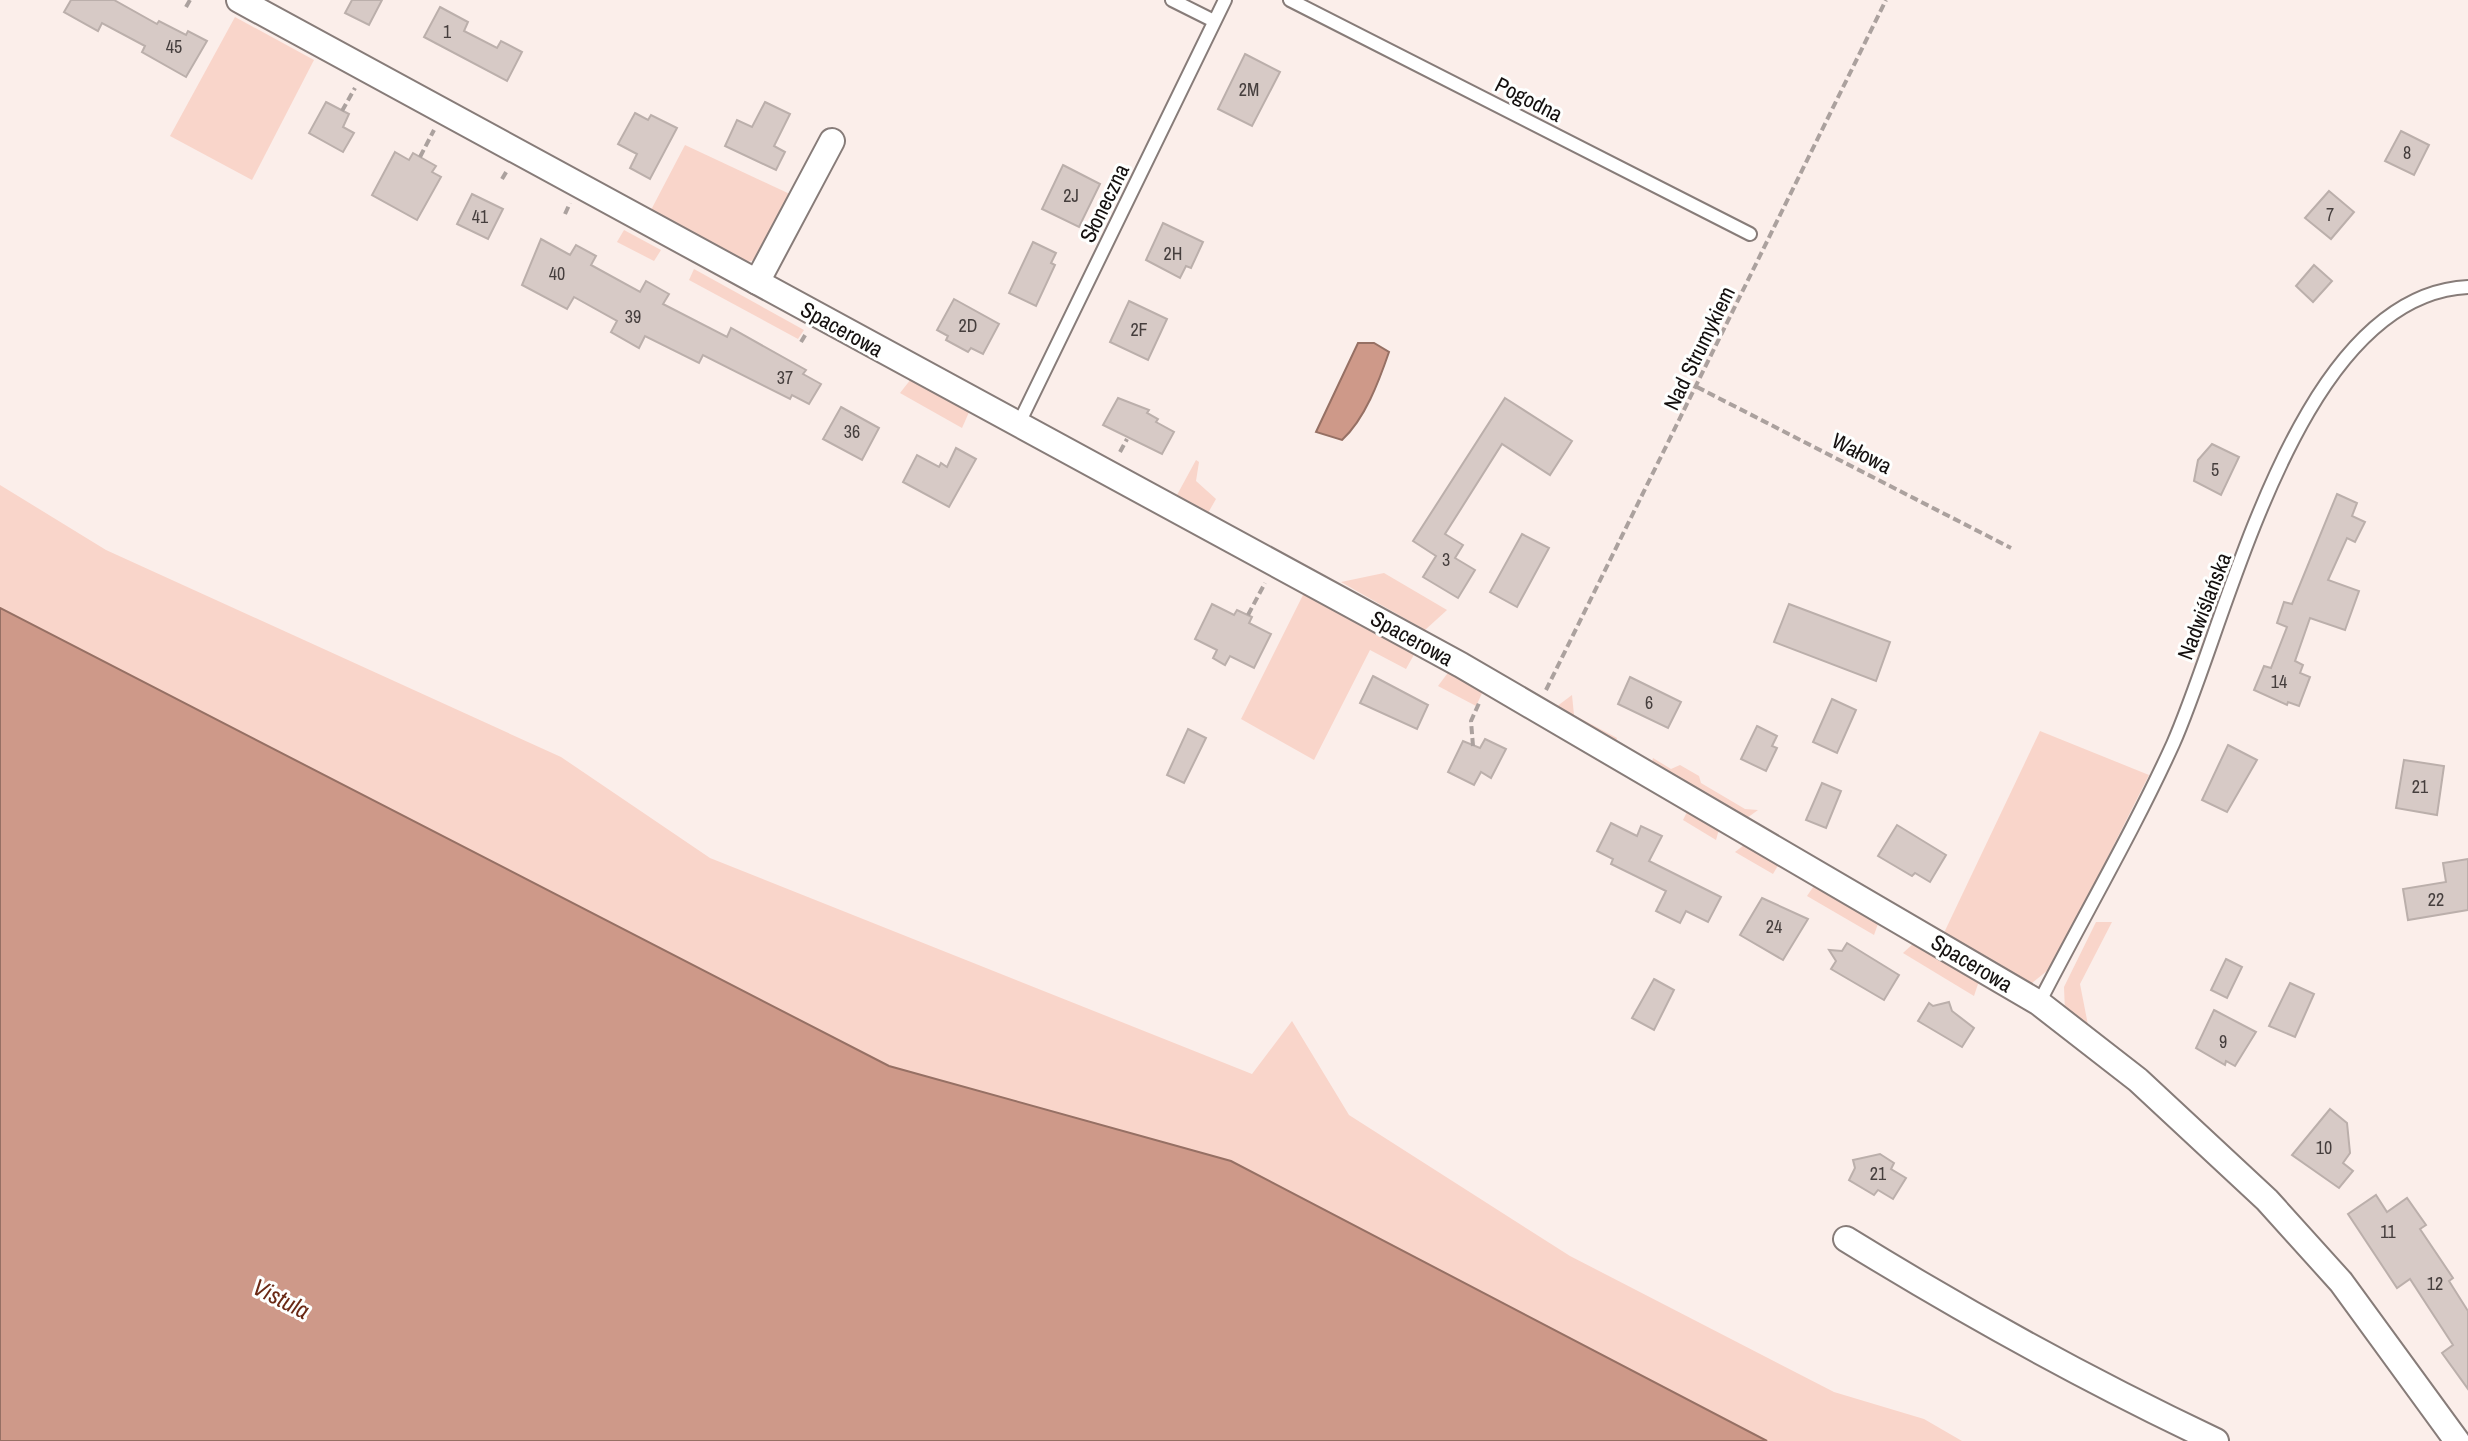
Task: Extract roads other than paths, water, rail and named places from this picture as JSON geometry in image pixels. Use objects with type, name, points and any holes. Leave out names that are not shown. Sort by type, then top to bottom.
[{"type":"street","name":"Spacerowa","points":[[239,0],[1490,681],[2039,1003],[2138,1080],[2267,1200],[2341,1282],[2457,1441]]},
{"type":"street","points":[[757,282],[832,141]]},
{"type":"street","points":[[1846,1239],[1940,1297],[2140,1405],[2216,1441]]},
{"type":"lane","points":[[1172,0],[1214,21]]},
{"type":"lane","name":"Słoneczna","points":[[1019,423],[1225,0]]},
{"type":"lane","name":"Pogodna","points":[[1290,0],[1750,234]]},
{"type":"lane","name":"Nadwiślańska","points":[[2039,1003],[2173,743],[2291,443],[2329,375],[2356,344],[2395,310],[2429,294],[2468,287]]},
{"type":"water","points":[[1358,343],[1374,343],[1389,352],[1370,399],[1358,421],[1342,440],[1316,432]]},
{"type":"water","name":"Vistula","points":[[0,608],[889,1066],[1231,1161],[1767,1441],[0,1441]]}]
